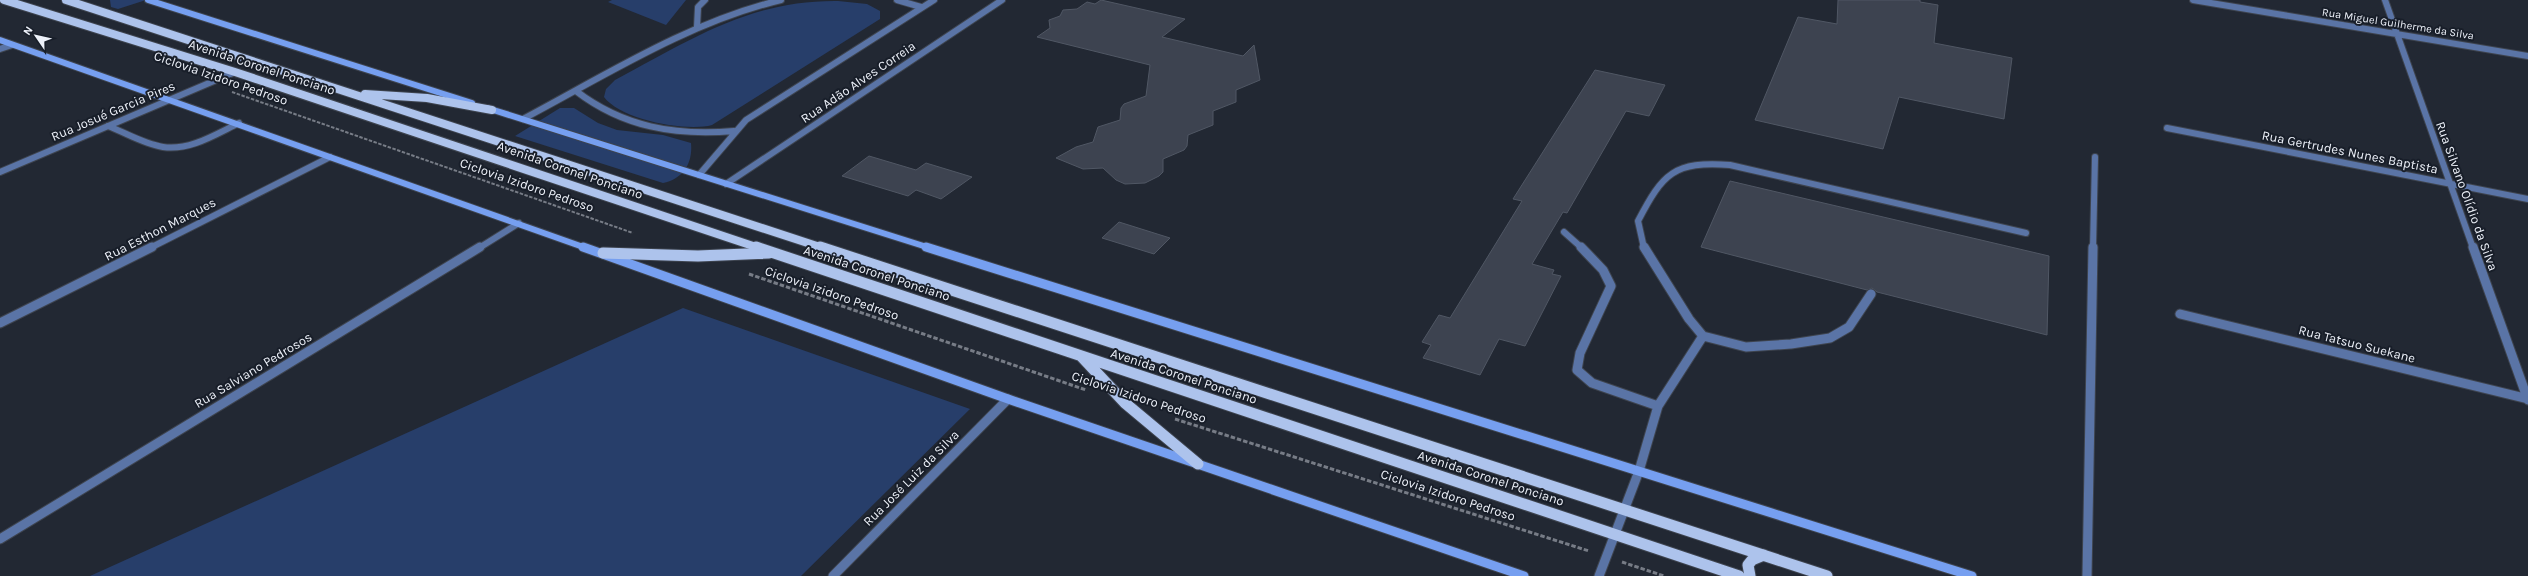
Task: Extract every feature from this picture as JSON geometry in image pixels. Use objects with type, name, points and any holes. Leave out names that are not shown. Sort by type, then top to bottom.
[{"type":"main road","name":"Avenida Coronel Ponciano","points":[[4,0],[235,72],[1739,576]]},
{"type":"main road","points":[[66,0],[1827,576]]},
{"type":"main road","points":[[148,0],[726,184],[1972,576]]},
{"type":"main road","points":[[0,40],[168,100],[239,123],[330,157],[1008,398],[1524,576]]},
{"type":"main road","points":[[348,92],[427,98],[492,110]]},
{"type":"main road","points":[[603,253],[698,256],[775,253]]},
{"type":"main road","points":[[1080,356],[1125,403],[1198,464]]},
{"type":"main road","points":[[1750,576],[1748,565],[1752,560],[1764,555]]},
{"type":"street","points":[[697,27],[698,8],[705,0]]},
{"type":"street","points":[[523,119],[697,27],[737,11],[780,0]]},
{"type":"street","points":[[897,0],[921,7]]},
{"type":"street","points":[[699,175],[734,130],[746,120],[934,0]]},
{"type":"street","name":"Rua Adão Alves Correia","points":[[726,184],[1002,0]]},
{"type":"street","name":"Rua Miguel Guilherme da Silva","points":[[2193,0],[2528,56]]},
{"type":"street","name":"Rua Silvano Olídio da Silva","points":[[2385,0],[2399,35],[2449,184],[2528,399]]},
{"type":"street","points":[[0,49],[12,45]]},
{"type":"street","name":"Rua Josué Garcia Pires","points":[[0,172],[235,72]]},
{"type":"street","points":[[576,91],[596,106],[616,117],[661,130],[692,134],[734,130]]},
{"type":"street","points":[[108,126],[163,147],[188,144],[204,140],[239,123]]},
{"type":"street","name":"Rua Gertrudes Nunes Baptista","points":[[2167,128],[2528,199]]},
{"type":"street","name":"Rua Esthon Marques","points":[[0,323],[330,157]]},
{"type":"street","points":[[2087,576],[2095,157]]},
{"type":"street","points":[[1871,294],[1849,327],[1830,338],[1791,344],[1746,347],[1703,336],[1689,319],[1642,244],[1638,221],[1664,178],[1686,166],[1708,163],[1730,165],[2026,233]]},
{"type":"street","name":"Rua Salviano Pedrosos","points":[[0,539],[519,223]]},
{"type":"street","points":[[1564,232],[1597,262],[1608,275],[1611,286],[1580,353],[1577,370],[1592,383],[1658,406]]},
{"type":"street","name":"Rua Tatsuo Suekane","points":[[2180,314],[2528,399]]},
{"type":"street","points":[[1599,576],[1639,471],[1658,406],[1703,336]]},
{"type":"street","name":"Rua José Luiz da Silva","points":[[832,576],[1008,398]]},
{"type":"path","name":"Ciclovia Izidoro Pedroso","points":[[207,84],[639,235]]},
{"type":"path","name":"Ciclovia Izidoro Pedroso","points":[[743,272],[983,357],[1090,391]]},
{"type":"path","name":"Ciclovia Izidoro Pedroso","points":[[1170,417],[1606,556],[1664,576]]},
{"type":"shaded area","points":[[110,0],[146,0],[118,9],[111,7]]},
{"type":"shaded area","points":[[612,0],[686,0],[666,25],[608,2]]},
{"type":"shaded area","points":[[838,1],[867,4],[880,11],[880,19],[712,125],[687,127],[639,118],[612,105],[604,97],[606,89],[615,80],[695,37],[722,25],[748,15],[776,7],[806,2]]},
{"type":"shaded area","points":[[560,108],[574,108],[598,123],[617,130],[663,135],[691,143],[688,163],[681,174],[676,178],[663,183],[515,136]]},
{"type":"shaded area","points":[[683,308],[970,409],[801,576],[90,576]]},
{"type":"building","points":[[1101,0],[1185,19],[1162,37],[1243,56],[1254,45],[1260,80],[1236,90],[1236,102],[1213,111],[1213,125],[1188,135],[1187,146],[1184,150],[1163,159],[1163,172],[1159,176],[1145,183],[1125,184],[1116,180],[1103,168],[1083,169],[1056,158],[1076,147],[1093,142],[1098,127],[1120,120],[1121,108],[1124,104],[1146,96],[1150,65],[1037,37],[1050,28],[1049,20],[1060,16],[1063,10],[1077,9],[1087,2],[1095,4]]},
{"type":"building","points":[[1838,0],[1920,0],[1920,2],[1938,5],[1934,43],[2012,58],[2004,119],[1899,97],[1883,149],[1755,120],[1798,17],[1837,24]]},
{"type":"building","points":[[1595,70],[1665,85],[1649,116],[1626,111],[1567,213],[1563,212],[1532,264],[1554,270],[1552,274],[1561,276],[1525,346],[1499,339],[1480,375],[1423,358],[1431,345],[1422,342],[1439,315],[1450,318],[1522,201],[1513,199]]},
{"type":"building","points":[[869,156],[916,170],[926,163],[972,177],[941,199],[916,190],[908,196],[842,176]]},
{"type":"building","points":[[1730,181],[2049,256],[2047,335],[1877,292],[1872,288],[1867,290],[1701,247]]},
{"type":"building","points":[[1119,222],[1170,238],[1154,254],[1102,238]]}]
